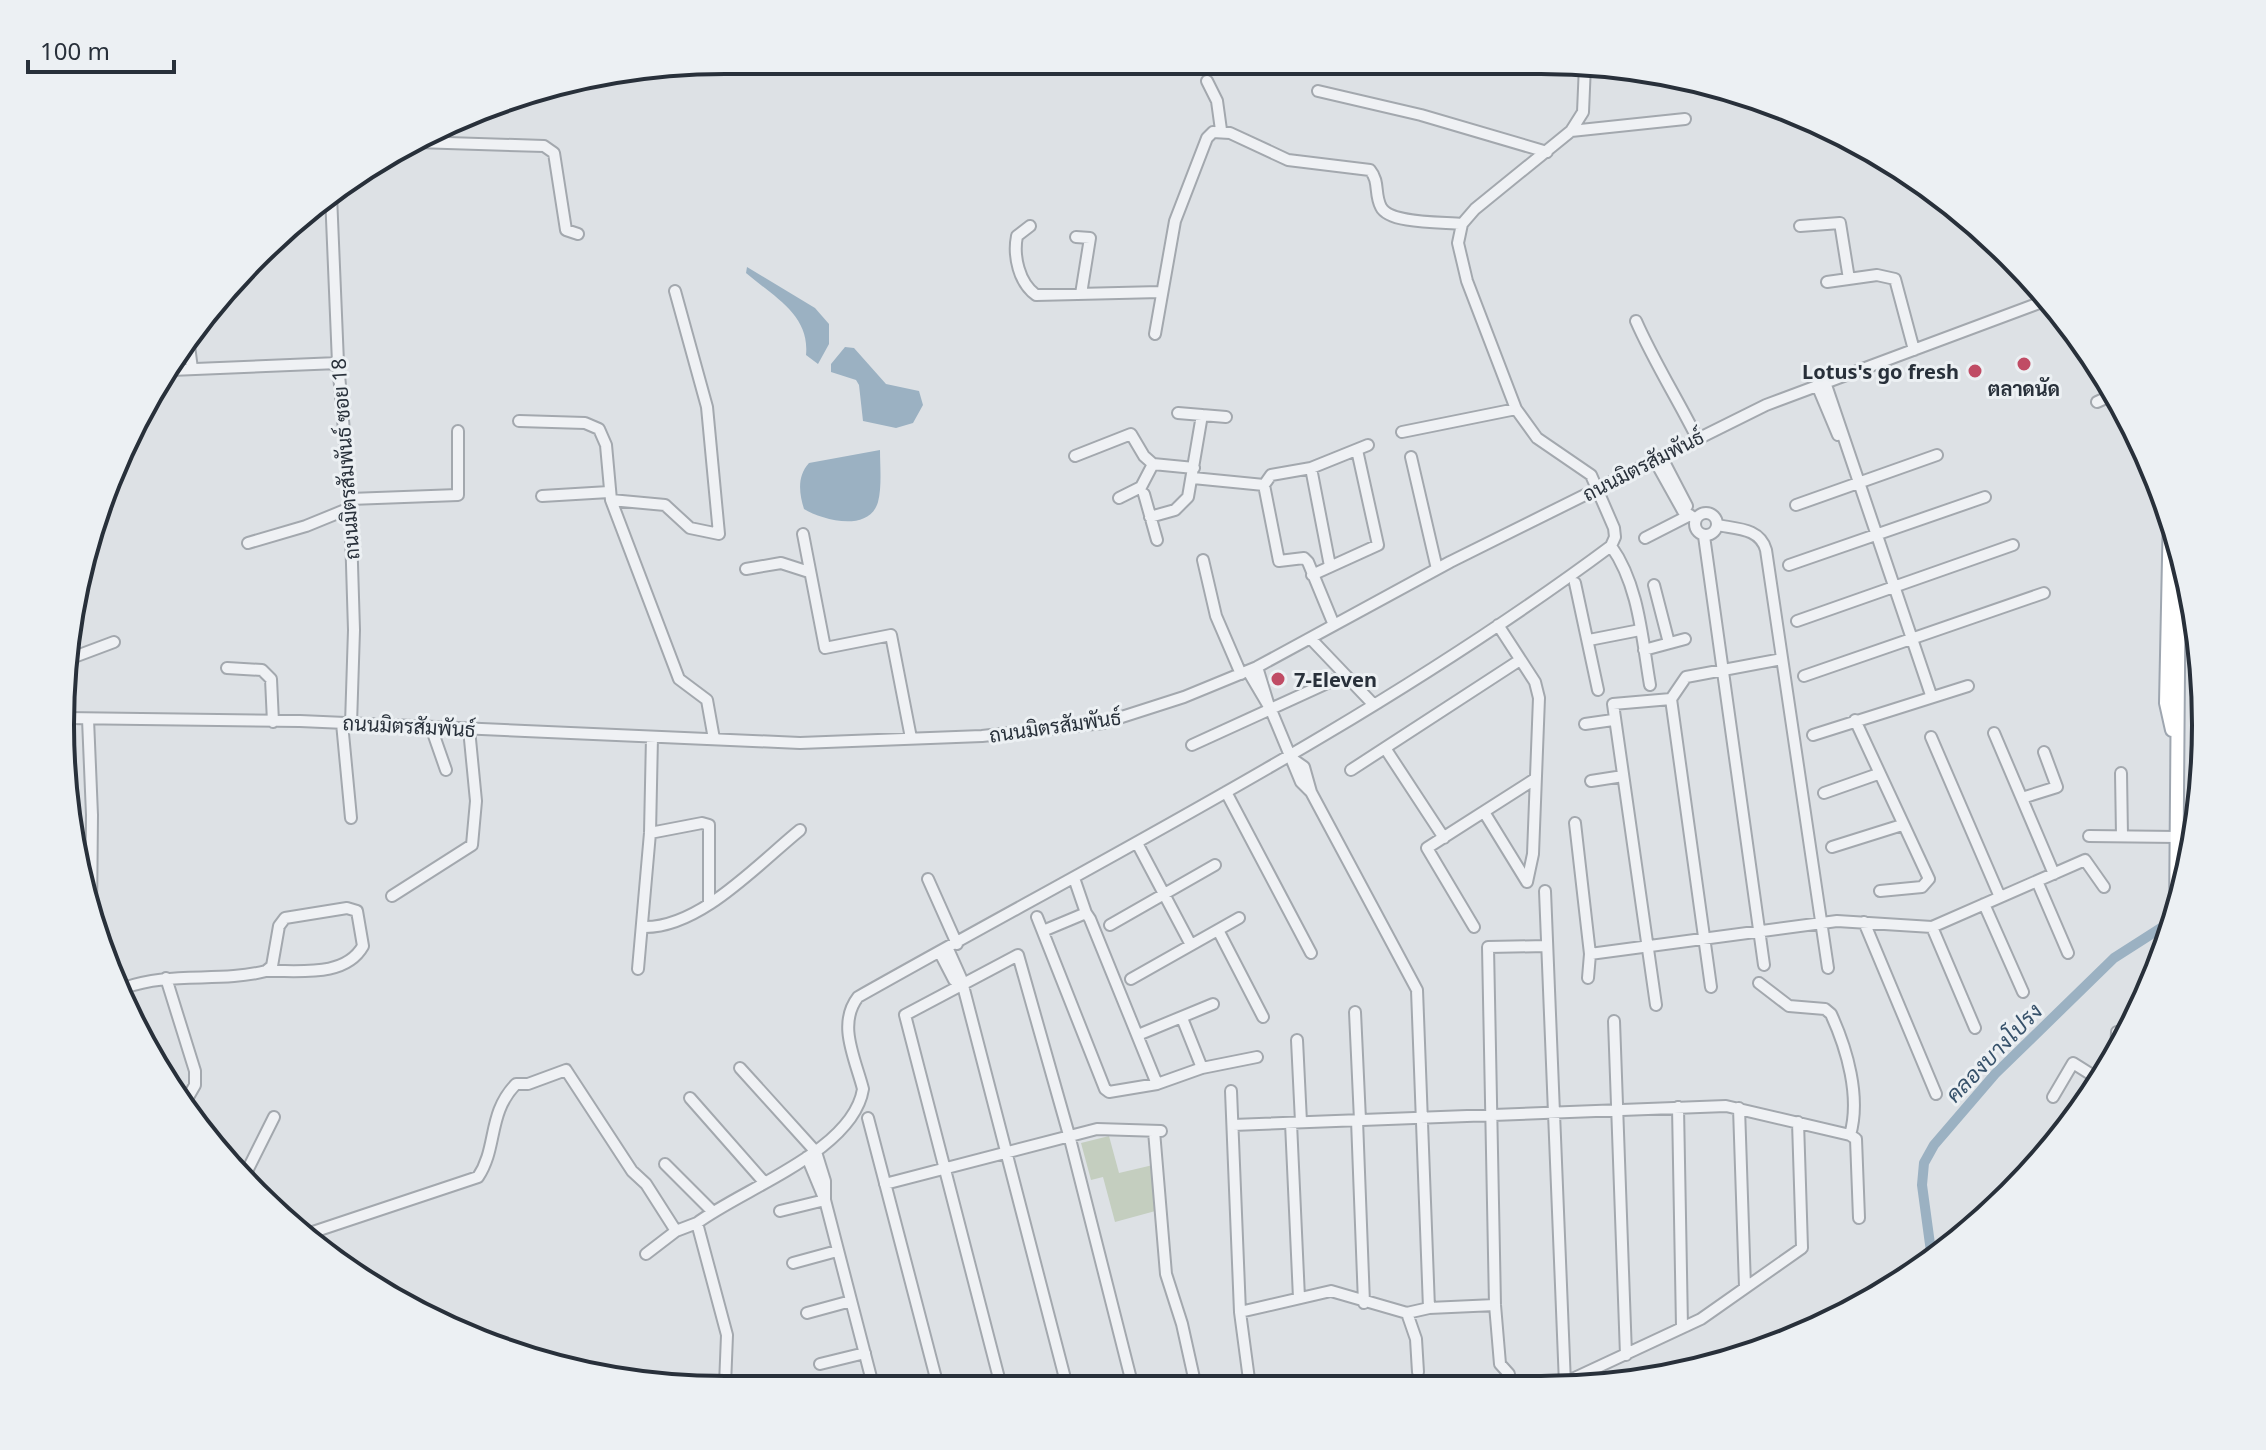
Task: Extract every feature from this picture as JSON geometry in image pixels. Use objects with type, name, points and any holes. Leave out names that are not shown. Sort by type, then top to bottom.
[{"type":"main road","points":[[2169,554],[2166,703],[2177,753]]},
{"type":"main road","points":[[2177,863],[2179,596]]},
{"type":"street","points":[[1221,130],[1288,160],[1370,170],[1376,177],[1381,207],[1392,218],[1462,224],[1571,131],[1583,112],[1585,75]]},
{"type":"street","points":[[1207,81],[1217,101],[1221,130]]},
{"type":"street","points":[[1318,91],[1421,115],[1547,152]]},
{"type":"street","points":[[1571,131],[1685,119]]},
{"type":"street","points":[[1155,334],[1175,221],[1207,138],[1221,130]]},
{"type":"street","points":[[434,143],[544,146],[554,153],[566,230],[578,234]]},
{"type":"street","name":"ถนนมิตรสัมพันธ์ ซอย 18","points":[[331,208],[338,363],[350,504],[354,630],[347,724],[351,818]]},
{"type":"street","points":[[1800,226],[1840,223],[1849,279]]},
{"type":"street","points":[[646,1254],[676,1231],[697,1223],[712,1211],[811,1154],[850,1117],[863,1089],[847,1030],[850,1008],[858,997],[1293,757],[1498,625],[1611,546],[1615,537],[1614,528],[1591,475],[1537,438],[1516,409],[1460,260],[1462,224]]},
{"type":"street","points":[[1030,226],[1021,232],[1016,242],[1025,284],[1036,295],[1160,292]]},
{"type":"street","points":[[1076,237],[1090,238],[1081,294]]},
{"type":"street","points":[[1827,282],[1877,275],[1895,279],[1914,350]]},
{"type":"street","points":[[542,496],[610,496],[665,505],[690,528],[719,534],[707,407],[675,291]]},
{"type":"street","name":"ถนนมิตรสัมพันธ์","points":[[74,718],[347,724],[800,743],[982,736],[1103,723],[1249,671],[1437,569],[1697,438],[1821,383],[2037,304]]},
{"type":"street","points":[[1636,321],[1661,376],[1697,438]]},
{"type":"street","points":[[190,355],[192,369]]},
{"type":"street","points":[[180,370],[338,363]]},
{"type":"street","points":[[1821,383],[1931,695]]},
{"type":"street","points":[[2097,402],[2104,399]]},
{"type":"street","points":[[1402,432],[1516,409]]},
{"type":"street","points":[[1178,413],[1226,417]]},
{"type":"street","points":[[1150,517],[1182,505],[1188,497],[1202,415]]},
{"type":"street","points":[[519,421],[585,423],[599,429],[606,445],[610,496],[679,679],[707,700],[714,739]]},
{"type":"street","points":[[248,543],[306,526],[350,504],[458,495],[458,431]]},
{"type":"street","points":[[1075,456],[1131,434],[1144,456],[1153,464],[1264,485]]},
{"type":"street","points":[[1312,575],[1378,545],[1362,447],[1311,468],[1271,475],[1264,485],[1279,561],[1304,558],[1334,625]]},
{"type":"street","points":[[1796,505],[1937,455]]},
{"type":"street","points":[[1411,457],[1437,569]]},
{"type":"street","points":[[1657,458],[1693,517],[1695,530],[1704,536],[1764,965]]},
{"type":"street","points":[[1119,498],[1141,487],[1153,464]]},
{"type":"street","points":[[1311,468],[1330,566]]},
{"type":"street","points":[[1144,494],[1157,540]]},
{"type":"street","points":[[1789,565],[1985,497]]},
{"type":"street","points":[[1645,538],[1709,513],[1717,525],[1753,532],[1764,542],[1828,968]]},
{"type":"street","points":[[1704,536],[1714,532],[1717,525]]},
{"type":"street","points":[[803,534],[825,648],[891,635],[911,738]]},
{"type":"street","points":[[1797,621],[2013,545]]},
{"type":"street","points":[[1611,546],[1633,595],[1650,685]]},
{"type":"street","points":[[1203,560],[1216,616],[1269,707],[1293,757],[1301,782],[1311,792],[1417,990],[1429,1308]]},
{"type":"street","points":[[746,569],[781,563],[809,572]]},
{"type":"street","points":[[1575,583],[1598,690]]},
{"type":"street","points":[[1654,585],[1669,643]]},
{"type":"street","points":[[1804,676],[2044,593]]},
{"type":"street","points":[[1484,812],[1527,882],[1533,854],[1539,698],[1535,682],[1498,625]]},
{"type":"street","points":[[1589,640],[1640,630]]},
{"type":"street","points":[[1311,639],[1374,705]]},
{"type":"street","points":[[1644,650],[1685,639]]},
{"type":"street","points":[[78,655],[114,642]]},
{"type":"street","points":[[1711,987],[1671,699],[1686,677],[1782,659]]},
{"type":"street","points":[[1351,770],[1520,660]]},
{"type":"street","points":[[227,668],[262,670],[271,679],[273,722]]},
{"type":"street","points":[[1192,745],[1269,707],[1345,675]]},
{"type":"street","points":[[1813,735],[1931,695],[1968,686]]},
{"type":"street","points":[[1656,1005],[1613,704],[1671,699]]},
{"type":"street","points":[[88,719],[91,872]]},
{"type":"street","points":[[1585,724],[1613,720]]},
{"type":"street","points":[[1855,720],[1929,879],[1922,887],[1880,891]]},
{"type":"street","points":[[431,727],[446,770]]},
{"type":"street","points":[[392,896],[472,845],[476,801],[469,729]]},
{"type":"street","points":[[1994,733],[2054,874]]},
{"type":"street","points":[[638,969],[650,833],[652,737]]},
{"type":"street","points":[[1931,737],[2000,897]]},
{"type":"street","points":[[1385,748],[1444,838]]},
{"type":"street","points":[[2022,798],[2057,787],[2044,752]]},
{"type":"street","points":[[2121,773],[2122,836]]},
{"type":"street","points":[[1824,793],[1878,774]]},
{"type":"street","points":[[1591,781],[1623,776]]},
{"type":"street","points":[[1474,927],[1427,848],[1535,779]]},
{"type":"street","points":[[1226,792],[1311,953]]},
{"type":"street","points":[[650,833],[702,823],[709,825],[709,903]]},
{"type":"street","points":[[1575,823],[1590,954],[1588,978]]},
{"type":"street","points":[[1832,847],[1902,825]]},
{"type":"street","points":[[644,927],[671,925],[709,903],[800,830]]},
{"type":"street","points":[[2089,836],[2177,837]]},
{"type":"street","points":[[1135,844],[1191,945]]},
{"type":"street","points":[[1590,954],[1820,924],[1864,922],[1932,927],[2085,860],[2104,887]]},
{"type":"street","points":[[1110,925],[1215,865]]},
{"type":"street","points":[[928,879],[961,986],[1064,1376]]},
{"type":"street","points":[[1072,880],[1157,1084]]},
{"type":"street","points":[[2037,881],[2068,953]]},
{"type":"street","points":[[1545,891],[1565,1375]]},
{"type":"street","points":[[1984,904],[2023,992]]},
{"type":"street","points":[[130,987],[166,978],[222,978],[266,971],[341,966],[362,949],[357,911],[347,908],[285,918],[279,926],[272,966],[266,971]]},
{"type":"street","points":[[1043,931],[1086,913]]},
{"type":"street","points":[[1037,917],[1105,1089],[1116,1092],[1157,1084],[1202,1068],[1257,1057]]},
{"type":"street","points":[[1131,979],[1239,918]]},
{"type":"street","points":[[1864,922],[1936,1094]]},
{"type":"street","points":[[1932,927],[1975,1028]]},
{"type":"street","points":[[1218,930],[1263,1017]]},
{"type":"street","points":[[1509,1376],[1500,1364],[1495,1305],[1488,947],[1547,946]]},
{"type":"street","points":[[998,1376],[905,1015],[1018,955],[1069,1135],[1130,1376]]},
{"type":"street","points":[[166,978],[195,1071],[195,1085],[190,1095]]},
{"type":"street","points":[[1759,983],[1789,1006],[1825,1009],[1831,1014],[1854,1091],[1856,1114],[1850,1135]]},
{"type":"street","points":[[1138,1035],[1213,1004]]},
{"type":"street","points":[[1355,1012],[1364,1303]]},
{"type":"street","points":[[1182,1018],[1202,1068]]},
{"type":"street","points":[[1614,1021],[1626,1355]]},
{"type":"street","points":[[1297,1040],[1299,1298]]},
{"type":"street","points":[[2053,1097],[2073,1063],[2090,1074]]},
{"type":"street","points":[[740,1068],[811,1154],[825,1181],[825,1200],[871,1376]]},
{"type":"street","points":[[317,1231],[478,1177],[484,1168],[494,1119],[503,1097],[516,1084],[528,1084],[566,1070],[619,1153],[646,1184],[676,1231]]},
{"type":"street","points":[[1231,1091],[1240,1312],[1249,1376]]},
{"type":"street","points":[[690,1098],[764,1182]]},
{"type":"street","points":[[1233,1125],[1678,1107],[1739,1108],[1856,1139],[1859,1218]]},
{"type":"street","points":[[1678,1107],[1682,1327]]},
{"type":"street","points":[[1739,1108],[1745,1287]]},
{"type":"street","points":[[249,1168],[274,1117]]},
{"type":"street","points":[[868,1118],[935,1376]]},
{"type":"street","points":[[1584,1375],[1682,1327],[1802,1248],[1798,1122]]},
{"type":"street","points":[[885,1184],[1097,1129],[1157,1131],[1166,1274],[1193,1376]]},
{"type":"street","points":[[665,1164],[712,1211]]},
{"type":"street","points":[[780,1211],[825,1200]]},
{"type":"street","points":[[697,1223],[727,1335],[725,1376]]},
{"type":"street","points":[[793,1263],[837,1251]]},
{"type":"street","points":[[1240,1312],[1331,1291],[1407,1313],[1429,1308],[1495,1305]]},
{"type":"street","points":[[807,1313],[851,1301]]},
{"type":"street","points":[[1407,1313],[1416,1339],[1418,1372]]},
{"type":"street","points":[[820,1364],[865,1353]]},
{"type":"green space","points":[[1109,1136],[1119,1173],[1153,1165],[1159,1210],[1115,1222],[1103,1177],[1091,1180],[1081,1143]]},
{"type":"water","points":[[747,267],[815,308],[829,324],[829,344],[818,364],[806,355],[806,341],[796,318],[746,273]]},
{"type":"water","points":[[845,347],[854,348],[886,384],[919,391],[923,405],[913,423],[896,428],[863,421],[856,380],[831,372],[831,364]]},
{"type":"water","points":[[880,450],[878,502],[873,512],[865,518],[844,521],[822,517],[804,509],[800,485],[802,473],[809,463]]},
{"type":"waterway","name":"คลองบางโปรง","points":[[1930,1246],[1922,1185],[1924,1163],[1934,1145],[1995,1074],[2114,958],[2158,930]]},
{"type":"place","name":"ตลาดนัด","points":[[2024,364]]},
{"type":"place","name":"Lotus's go fresh","points":[[1975,371]]},
{"type":"place","name":"7-Eleven","points":[[1278,679]]}]
